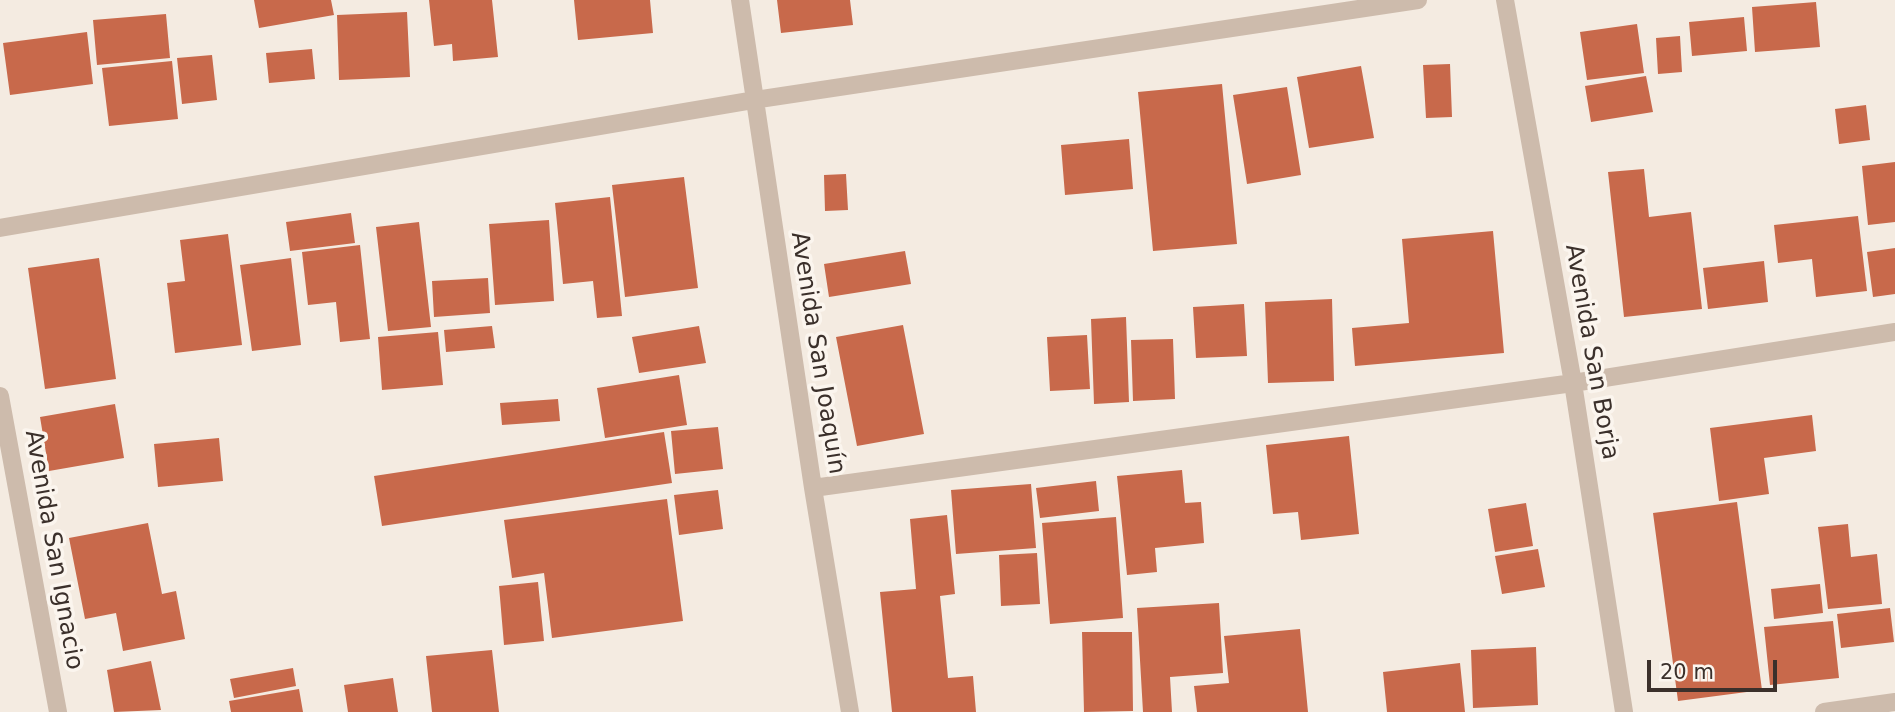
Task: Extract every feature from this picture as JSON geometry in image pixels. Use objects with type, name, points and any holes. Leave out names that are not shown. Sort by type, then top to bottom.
[{"type":"street","name":"Avenida San Joaquín","points":[[740,0],[813,488],[850,712]]},
{"type":"street","points":[[0,228],[754,100],[1418,0]]},
{"type":"street","name":"Avenida San Borja","points":[[1505,0],[1573,383],[1624,712]]},
{"type":"street","points":[[813,488],[1573,383],[1895,332]]},
{"type":"street","name":"Avenida San Ignacio","points":[[0,396],[58,712]]},
{"type":"street","points":[[1824,712],[1895,702]]},
{"type":"building","points":[[254,0],[331,0],[334,15],[259,28]]},
{"type":"building","points":[[429,0],[492,0],[498,57],[453,61],[452,44],[434,46]]},
{"type":"building","points":[[574,0],[650,0],[653,33],[578,40]]},
{"type":"building","points":[[777,0],[850,0],[853,25],[781,33]]},
{"type":"building","points":[[1816,2],[1820,47],[1755,52],[1752,7]]},
{"type":"building","points":[[407,12],[410,77],[339,80],[337,15]]},
{"type":"building","points":[[166,14],[170,58],[97,65],[93,20]]},
{"type":"building","points":[[1744,17],[1747,51],[1692,56],[1689,22]]},
{"type":"building","points":[[1637,24],[1644,73],[1587,80],[1580,32]]},
{"type":"building","points":[[87,32],[93,84],[10,95],[3,43]]},
{"type":"building","points":[[1680,36],[1682,72],[1658,74],[1656,38]]},
{"type":"building","points":[[312,49],[315,79],[269,83],[266,53]]},
{"type":"building","points":[[212,55],[217,100],[182,104],[177,58]]},
{"type":"building","points":[[172,61],[178,119],[109,126],[102,68]]},
{"type":"building","points":[[1450,64],[1452,117],[1426,118],[1423,65]]},
{"type":"building","points":[[1361,66],[1374,138],[1309,148],[1297,77]]},
{"type":"building","points":[[1646,76],[1653,112],[1591,122],[1585,86]]},
{"type":"building","points":[[1222,84],[1237,244],[1153,251],[1138,92]]},
{"type":"building","points":[[1287,87],[1301,175],[1247,184],[1233,95]]},
{"type":"building","points":[[1866,105],[1870,140],[1839,144],[1835,109]]},
{"type":"building","points":[[1129,139],[1133,189],[1065,195],[1061,145]]},
{"type":"building","points":[[1895,162],[1895,222],[1868,225],[1862,166]]},
{"type":"building","points":[[1644,169],[1649,217],[1691,212],[1702,309],[1624,317],[1608,172]]},
{"type":"building","points":[[846,174],[848,210],[825,211],[824,175]]},
{"type":"building","points":[[684,177],[698,288],[625,297],[612,185]]},
{"type":"building","points":[[610,197],[622,316],[597,318],[593,281],[563,284],[555,203]]},
{"type":"building","points":[[351,213],[355,243],[290,251],[286,222]]},
{"type":"building","points":[[1858,216],[1867,291],[1816,297],[1812,259],[1778,263],[1774,225]]},
{"type":"building","points":[[549,220],[554,301],[495,305],[489,224]]},
{"type":"building","points":[[419,222],[431,327],[388,331],[376,227]]},
{"type":"building","points":[[1493,231],[1504,353],[1355,366],[1352,328],[1409,323],[1402,239]]},
{"type":"building","points":[[228,234],[242,345],[175,353],[167,283],[185,281],[180,240]]},
{"type":"building","points":[[360,245],[370,339],[340,342],[336,302],[308,305],[302,252]]},
{"type":"building","points":[[1895,248],[1895,294],[1873,297],[1867,252]]},
{"type":"building","points":[[905,251],[911,284],[829,297],[824,264]]},
{"type":"building","points":[[99,258],[116,379],[45,389],[28,268]]},
{"type":"building","points":[[291,258],[301,345],[252,351],[240,265]]},
{"type":"building","points":[[1764,261],[1768,302],[1708,309],[1703,268]]},
{"type":"building","points":[[488,278],[490,313],[434,317],[432,281]]},
{"type":"building","points":[[1332,299],[1334,381],[1268,383],[1265,302]]},
{"type":"building","points":[[1244,304],[1247,356],[1196,358],[1193,307]]},
{"type":"building","points":[[1126,317],[1129,402],[1094,404],[1091,319]]},
{"type":"building","points":[[903,325],[924,434],[857,446],[836,337]]},
{"type":"building","points":[[492,326],[495,348],[446,352],[444,330]]},
{"type":"building","points":[[699,326],[706,363],[639,373],[632,337]]},
{"type":"building","points":[[438,332],[443,385],[382,390],[378,337]]},
{"type":"building","points":[[1087,335],[1090,389],[1050,391],[1047,337]]},
{"type":"building","points":[[1173,339],[1175,399],[1133,401],[1131,340]]},
{"type":"building","points":[[679,375],[687,425],[605,438],[597,388]]},
{"type":"building","points":[[558,399],[560,421],[502,425],[500,403]]},
{"type":"building","points":[[115,404],[124,458],[49,471],[40,417]]},
{"type":"building","points":[[1812,415],[1816,451],[1764,458],[1769,494],[1719,501],[1710,428]]},
{"type":"building","points":[[718,427],[723,469],[675,474],[671,431]]},
{"type":"building","points":[[664,432],[672,483],[382,526],[374,476]]},
{"type":"building","points":[[1349,436],[1359,534],[1301,540],[1298,512],[1273,514],[1266,445]]},
{"type":"building","points":[[219,438],[223,481],[158,487],[154,444]]},
{"type":"building","points":[[1182,470],[1185,503],[1201,502],[1204,543],[1155,548],[1157,572],[1127,575],[1117,476]]},
{"type":"building","points":[[1096,481],[1099,511],[1040,518],[1036,488]]},
{"type":"building","points":[[1031,484],[1036,548],[956,554],[951,490]]},
{"type":"building","points":[[718,490],[723,529],[679,535],[674,495]]},
{"type":"building","points":[[667,499],[683,621],[552,638],[544,573],[512,578],[504,520]]},
{"type":"building","points":[[1737,502],[1762,690],[1678,701],[1653,513]]},
{"type":"building","points":[[1526,503],[1533,546],[1495,552],[1488,509]]},
{"type":"building","points":[[947,515],[955,594],[940,596],[948,678],[973,676],[976,712],[892,712],[880,592],[916,589],[910,519]]},
{"type":"building","points":[[1116,517],[1123,618],[1050,624],[1042,523]]},
{"type":"building","points":[[148,523],[162,594],[176,591],[185,639],[123,651],[116,613],[85,619],[69,538]]},
{"type":"building","points":[[1848,524],[1851,557],[1877,554],[1882,604],[1828,609],[1818,527]]},
{"type":"building","points":[[1538,549],[1545,587],[1502,594],[1495,556]]},
{"type":"building","points":[[1037,553],[1040,604],[1001,606],[999,555]]},
{"type":"building","points":[[538,582],[544,641],[504,645],[499,586]]},
{"type":"building","points":[[1820,584],[1823,613],[1774,619],[1771,589]]},
{"type":"building","points":[[1219,603],[1223,673],[1170,677],[1172,712],[1143,712],[1137,608]]},
{"type":"building","points":[[1890,608],[1894,642],[1841,648],[1837,614]]},
{"type":"building","points":[[1833,621],[1839,678],[1770,685],[1764,627]]},
{"type":"building","points":[[1300,629],[1308,712],[1197,712],[1194,686],[1229,683],[1224,636]]},
{"type":"building","points":[[1082,632],[1132,632],[1133,711],[1084,712]]},
{"type":"building","points":[[1536,647],[1538,705],[1473,708],[1471,650]]},
{"type":"building","points":[[492,650],[499,712],[432,712],[426,656]]},
{"type":"building","points":[[151,661],[161,710],[114,712],[107,670]]},
{"type":"building","points":[[1460,663],[1465,712],[1387,712],[1383,672]]},
{"type":"building","points":[[293,668],[296,686],[234,698],[230,679]]},
{"type":"building","points":[[393,678],[398,712],[348,712],[344,685]]},
{"type":"building","points":[[299,689],[303,712],[231,712],[229,701]]}]
